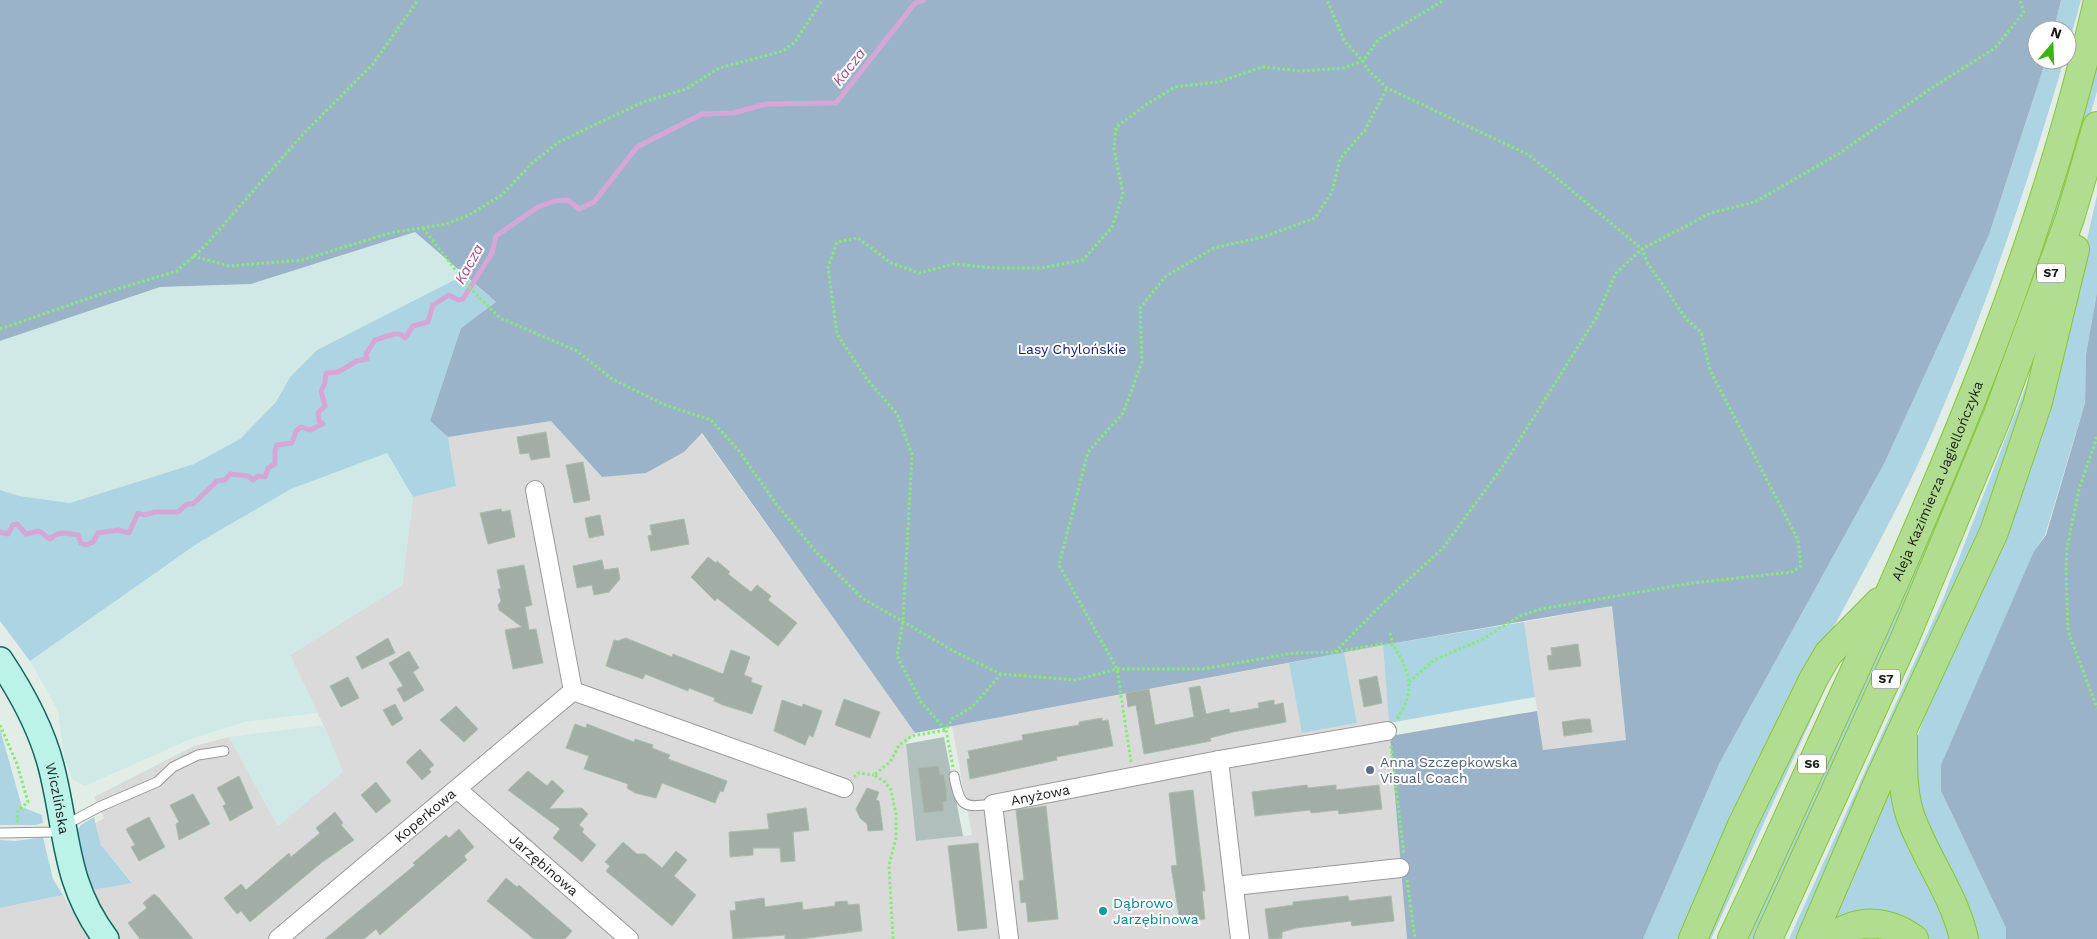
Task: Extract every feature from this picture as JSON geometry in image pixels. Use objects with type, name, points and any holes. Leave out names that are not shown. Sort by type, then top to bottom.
[{"type":"highway","name":"Aleja Kazimierza Jagiellończyka","points":[[1732,939],[1892,589],[1973,400],[2016,286],[2051,178],[2079,84],[2097,5]]},
{"type":"highway","name":"Aleja Kazimierza Jagiellończyka","points":[[1768,939],[1905,638],[1997,417],[2070,218],[2097,126]]},
{"type":"highway","points":[[1811,939],[1903,731],[1974,580],[2016,469],[2038,402],[2051,350],[2072,262],[2097,140]]},
{"type":"highway","name":"S7","points":[[1693,939],[1762,783],[1828,654],[1892,589]]},
{"type":"highway","points":[[1903,731],[1903,773],[1910,813],[1919,836],[1956,911],[1964,939]]},
{"type":"highway","points":[[1830,939],[1839,932],[1860,923],[1881,923],[1902,930],[1914,939]]},
{"type":"street","points":[[535,490],[573,691],[844,788]]},
{"type":"street","name":"Wiczlińska","points":[[0,660],[18,688],[42,737],[51,766],[74,881],[81,898],[106,939]]},
{"type":"street","name":"Koperkowa","points":[[278,939],[458,790],[573,691]]},
{"type":"street","name":"Anyżowa","points":[[1009,939],[993,804],[1219,760],[1387,731]]},
{"type":"street","points":[[1219,760],[1240,939]]},
{"type":"street","name":"Jarzębinowa","points":[[458,790],[618,936]]},
{"type":"street","points":[[1234,886],[1404,868]]},
{"type":"lane","points":[[0,832],[52,832],[99,808],[158,782],[172,767],[198,755],[224,751]]},
{"type":"lane","points":[[954,776],[958,798],[963,804],[972,807],[993,804]]},
{"type":"path","points":[[0,329],[104,293],[177,271],[204,247],[222,224],[305,132],[373,64],[418,0]]},
{"type":"path","points":[[193,256],[229,266],[302,260],[390,233],[446,224],[469,215],[502,195],[532,163],[558,142],[643,102],[686,89],[718,68],[783,51],[795,42],[822,0]]},
{"type":"path","points":[[1326,0],[1345,42],[1363,61],[1367,69],[1387,88],[1529,155],[1642,249],[1647,262],[1686,320],[1701,332],[1710,370],[1798,540],[1801,566],[1792,572],[1692,583],[1542,609],[1520,616],[1483,639],[1434,660],[1409,682]]},
{"type":"path","points":[[954,776],[946,730],[921,702],[896,656],[904,621],[912,454],[897,414],[866,378],[837,334],[828,267],[837,242],[858,238],[891,263],[918,273],[954,264],[996,268],[1040,268],[1083,260],[1112,226],[1122,194],[1114,149],[1116,127],[1147,104],[1175,87],[1219,82],[1262,67],[1301,71],[1344,68],[1363,61],[1378,40],[1444,0]]},
{"type":"path","points":[[1334,652],[1383,603],[1443,548],[1505,463],[1596,318],[1616,273],[1642,249],[1712,213],[1755,202],[1840,153],[1930,89],[1995,48],[2024,12],[2020,0]]},
{"type":"path","points":[[1134,777],[1117,669],[1059,565],[1088,452],[1123,413],[1142,362],[1140,308],[1166,276],[1214,248],[1263,237],[1315,218],[1332,192],[1340,159],[1365,130],[1387,88]]},
{"type":"path","points":[[423,228],[468,286],[500,318],[576,351],[612,379],[665,405],[712,420],[739,451],[777,505],[818,554],[862,598],[957,653],[1001,674],[1076,680],[1117,669],[1203,669],[1294,653],[1334,652],[1382,644],[1392,645]]},
{"type":"path","points":[[2097,438],[2079,489],[2066,570],[2068,632],[2097,708]]},
{"type":"path","points":[[1390,633],[1392,645],[1404,662],[1410,693],[1399,717],[1387,731],[1394,756],[1404,868],[1415,939]]},
{"type":"path","points":[[946,730],[952,719],[972,707],[1001,674]]},
{"type":"path","points":[[0,725],[17,764],[28,802],[18,810],[18,832]]},
{"type":"path","points":[[893,939],[889,865],[896,838],[896,814],[891,790],[885,782],[874,775],[890,762],[899,745],[912,736],[946,730]]},
{"type":"shaded area","points":[[2061,0],[2081,0],[2076,20],[2056,20]]},
{"type":"shaded area","points":[[2097,62],[2097,91],[2076,166],[1999,388],[1882,656],[1754,939],[1746,939],[1983,409],[2037,262],[2069,163]]},
{"type":"shaded area","points":[[2043,70],[2061,70],[2001,258],[1945,403],[1912,477],[1784,724],[1678,939],[1643,939],[1720,762],[1884,464],[1989,235]]},
{"type":"shaded area","points":[[2097,195],[2097,292],[2086,354],[2085,403],[2045,535],[2034,551],[1941,791],[2006,928],[2006,939],[1972,939],[1921,822],[1914,746],[2071,311]]},
{"type":"shaded area","points":[[415,232],[464,275],[317,350],[290,377],[276,402],[240,439],[194,464],[70,503],[19,496],[0,490],[0,341],[160,287],[251,284]]},
{"type":"shaded area","points":[[464,275],[496,302],[461,328],[430,421],[448,437],[456,486],[413,497],[387,453],[291,489],[198,543],[30,661],[0,621],[0,490],[19,496],[70,503],[194,464],[240,439],[276,402],[290,377],[317,350]]},
{"type":"shaded area","points":[[2036,360],[2002,484],[1804,939],[1789,939],[1943,599]]},
{"type":"shaded area","points":[[551,421],[602,477],[684,452],[701,433],[915,733],[906,744],[917,841],[972,835],[952,726],[1289,663],[1303,733],[1357,723],[1344,652],[1383,645],[1407,939],[115,939],[87,891],[132,882],[101,845],[96,823],[104,818],[94,797],[194,746],[229,737],[278,826],[330,739],[290,655],[402,585],[413,497],[456,486],[448,437]]},
{"type":"shaded area","points":[[387,453],[413,497],[402,585],[290,655],[318,713],[244,722],[191,739],[85,786],[73,780],[64,758],[58,711],[30,661],[198,543],[291,489]]},
{"type":"shaded area","points":[[1612,606],[1626,740],[1543,750],[1524,622]]},
{"type":"shaded area","points":[[1524,622],[1535,697],[1389,723],[1383,645]]},
{"type":"shaded area","points":[[1344,652],[1357,723],[1302,733],[1289,663]]},
{"type":"shaded area","points":[[1837,663],[1711,939],[1700,939],[1770,786]]},
{"type":"shaded area","points":[[324,725],[343,772],[278,826],[229,737]]},
{"type":"shaded area","points":[[0,729],[22,807],[42,815],[43,823],[35,825],[0,825]]},
{"type":"shaded area","points":[[944,737],[963,836],[916,841],[906,744]]},
{"type":"shaded area","points":[[1890,773],[1956,939],[1927,939],[1828,929]]},
{"type":"shaded area","points":[[94,817],[101,845],[132,883],[87,891],[76,832],[81,825]]},
{"type":"shaded area","points":[[43,837],[53,879],[63,895],[0,908],[0,840],[15,841]]},
{"type":"shaded area","points":[[63,895],[90,939],[0,939],[0,908]]},
{"type":"green space","name":"Lasy Chylońskie","points":[[0,0],[2061,0],[2056,20],[2027,20],[2027,70],[2043,70],[1989,235],[1884,464],[1720,762],[1643,939],[1407,939],[1390,736],[1537,711],[1543,750],[1626,740],[1612,606],[1383,645],[915,733],[702,433],[684,452],[646,473],[602,477],[551,421],[448,437],[430,421],[461,328],[496,302],[415,232],[251,284],[160,287],[0,341]]},
{"type":"green space","points":[[2097,292],[2097,939],[2006,939],[2006,928],[1941,791],[1941,765],[2034,551],[2046,535],[2085,403],[2086,354]]},
{"type":"building","points":[[546,432],[550,457],[531,460],[529,453],[520,454],[517,437]]},
{"type":"building","points":[[583,462],[590,500],[574,503],[566,465]]},
{"type":"building","points":[[501,509],[502,512],[510,510],[515,537],[488,544],[480,513]]},
{"type":"building","points":[[600,515],[604,535],[589,538],[585,518]]},
{"type":"building","points":[[684,519],[689,544],[651,551],[648,536],[652,535],[650,525]]},
{"type":"building","points":[[708,557],[716,563],[717,561],[730,572],[728,574],[751,592],[757,585],[771,596],[768,600],[797,623],[778,646],[717,598],[715,601],[691,577]]},
{"type":"building","points":[[602,560],[604,570],[618,568],[620,579],[609,592],[594,595],[592,585],[577,588],[573,566]]},
{"type":"building","points":[[524,565],[532,605],[525,607],[529,630],[536,629],[543,663],[513,669],[505,630],[522,627],[499,610],[498,605],[501,601],[498,589],[501,589],[497,570]]},
{"type":"building","points":[[388,638],[395,653],[362,669],[356,657]]},
{"type":"building","points":[[626,638],[672,657],[673,654],[723,674],[731,650],[750,657],[744,675],[752,678],[751,682],[762,686],[752,714],[723,705],[714,701],[715,698],[689,688],[688,691],[645,674],[643,679],[606,666],[614,640],[618,641]]},
{"type":"building","points":[[1578,644],[1581,666],[1549,670],[1547,656],[1552,655],[1551,648]]},
{"type":"building","points":[[409,651],[419,668],[413,672],[424,690],[404,702],[397,689],[403,686],[389,663]]},
{"type":"building","points":[[1377,676],[1382,703],[1364,707],[1359,680]]},
{"type":"building","points":[[348,677],[359,698],[341,707],[330,686]]},
{"type":"building","points":[[1200,686],[1206,714],[1229,709],[1230,713],[1259,708],[1258,703],[1274,700],[1274,705],[1283,703],[1286,722],[1233,732],[1210,738],[1211,741],[1144,754],[1136,705],[1128,707],[1126,693],[1149,689],[1155,725],[1194,717],[1189,688]]},
{"type":"building","points":[[844,699],[880,712],[870,738],[835,725]]},
{"type":"building","points":[[782,700],[802,707],[803,704],[822,711],[813,737],[809,735],[805,745],[774,731]]},
{"type":"building","points":[[395,704],[403,719],[392,726],[383,710]]},
{"type":"building","points":[[456,706],[478,729],[464,742],[440,720]]},
{"type":"building","points":[[1102,718],[1102,721],[1108,720],[1113,746],[1056,757],[1057,760],[970,779],[967,759],[970,759],[968,751],[1023,740],[1022,735],[1079,725],[1079,722]]},
{"type":"building","points":[[1590,719],[1592,732],[1564,736],[1562,722]]},
{"type":"building","points":[[575,724],[586,728],[587,724],[634,742],[635,739],[653,745],[652,748],[670,755],[668,759],[727,781],[723,792],[720,791],[715,803],[662,783],[656,798],[635,793],[627,788],[628,784],[584,769],[589,756],[566,748]]},
{"type":"building","points":[[420,749],[434,765],[429,769],[431,772],[422,780],[406,762]]},
{"type":"building","points":[[939,766],[940,775],[944,774],[946,788],[947,801],[943,802],[944,811],[924,813],[918,768]]},
{"type":"building","points":[[528,771],[547,786],[552,780],[564,791],[549,809],[582,808],[588,814],[579,825],[584,829],[582,832],[596,845],[582,862],[553,838],[560,829],[558,827],[508,790]]},
{"type":"building","points":[[239,776],[253,808],[230,821],[223,806],[226,804],[217,788]]},
{"type":"building","points":[[376,782],[391,801],[376,813],[361,795]]},
{"type":"building","points":[[1307,785],[1308,788],[1336,785],[1336,790],[1379,785],[1382,809],[1339,814],[1338,810],[1311,813],[1310,810],[1255,816],[1252,792]]},
{"type":"building","points":[[867,788],[879,792],[876,800],[879,801],[883,830],[868,831],[867,824],[860,818],[856,809]]},
{"type":"building","points":[[1193,790],[1205,891],[1202,891],[1205,919],[1180,922],[1171,866],[1177,865],[1169,793]]},
{"type":"building","points":[[193,794],[210,824],[179,840],[176,824],[179,822],[170,805]]},
{"type":"building","points":[[1046,806],[1058,919],[1028,922],[1026,902],[1021,903],[1019,881],[1024,880],[1016,810]]},
{"type":"building","points":[[806,808],[809,830],[793,832],[795,861],[781,862],[780,848],[753,848],[753,855],[730,857],[729,832],[769,829],[767,814]]},
{"type":"building","points":[[335,812],[343,823],[341,825],[354,840],[321,863],[250,922],[241,911],[237,914],[224,898],[241,884],[246,890],[289,853],[291,857],[320,833],[316,828]]},
{"type":"building","points":[[149,817],[165,847],[139,861],[131,847],[135,845],[126,829]]},
{"type":"building","points":[[459,829],[474,847],[464,856],[467,860],[380,935],[376,929],[364,939],[325,939],[415,865],[413,863],[446,835],[449,838]]},
{"type":"building","points":[[623,842],[637,854],[645,854],[662,868],[676,851],[687,860],[674,876],[696,895],[672,926],[606,871],[610,866],[605,862]]},
{"type":"building","points":[[978,843],[987,928],[958,931],[948,846]]},
{"type":"building","points":[[506,878],[517,887],[519,885],[572,931],[565,939],[534,939],[487,901]]},
{"type":"building","points":[[154,894],[193,939],[140,939],[128,923],[147,908],[143,903]]},
{"type":"building","points":[[1348,896],[1349,901],[1391,896],[1394,921],[1352,926],[1351,921],[1296,928],[1282,932],[1282,938],[1269,939],[1265,909],[1293,905],[1293,902]]},
{"type":"building","points":[[764,898],[765,907],[802,902],[803,910],[835,906],[835,902],[847,901],[848,905],[859,904],[862,931],[800,939],[785,939],[785,935],[733,939],[730,911],[736,910],[735,902]]},
{"type":"waterway","name":"Kacza","points":[[0,532],[8,534],[13,525],[17,524],[26,534],[39,531],[50,539],[59,534],[78,535],[81,543],[86,545],[93,542],[98,533],[118,530],[129,533],[138,513],[144,515],[155,512],[178,512],[187,504],[193,504],[217,481],[225,480],[230,474],[248,476],[253,480],[258,476],[265,477],[268,468],[275,464],[277,445],[292,443],[296,431],[301,427],[310,430],[323,424],[319,421],[318,413],[325,406],[321,391],[325,383],[326,373],[338,372],[357,361],[367,359],[366,354],[375,340],[394,334],[400,334],[405,338],[413,326],[428,322],[433,305],[449,295],[458,300],[463,299],[492,253],[496,236],[538,207],[555,201],[568,200],[579,209],[594,202],[637,147],[702,114],[733,113],[766,104],[836,103],[915,3],[924,0]]},
{"type":"place","name":"Anna Szczepkowska Visual Coach","points":[[1370,770]]},
{"type":"place","name":"Dąbrowo Jarzębinowa","points":[[1103,911]]}]
